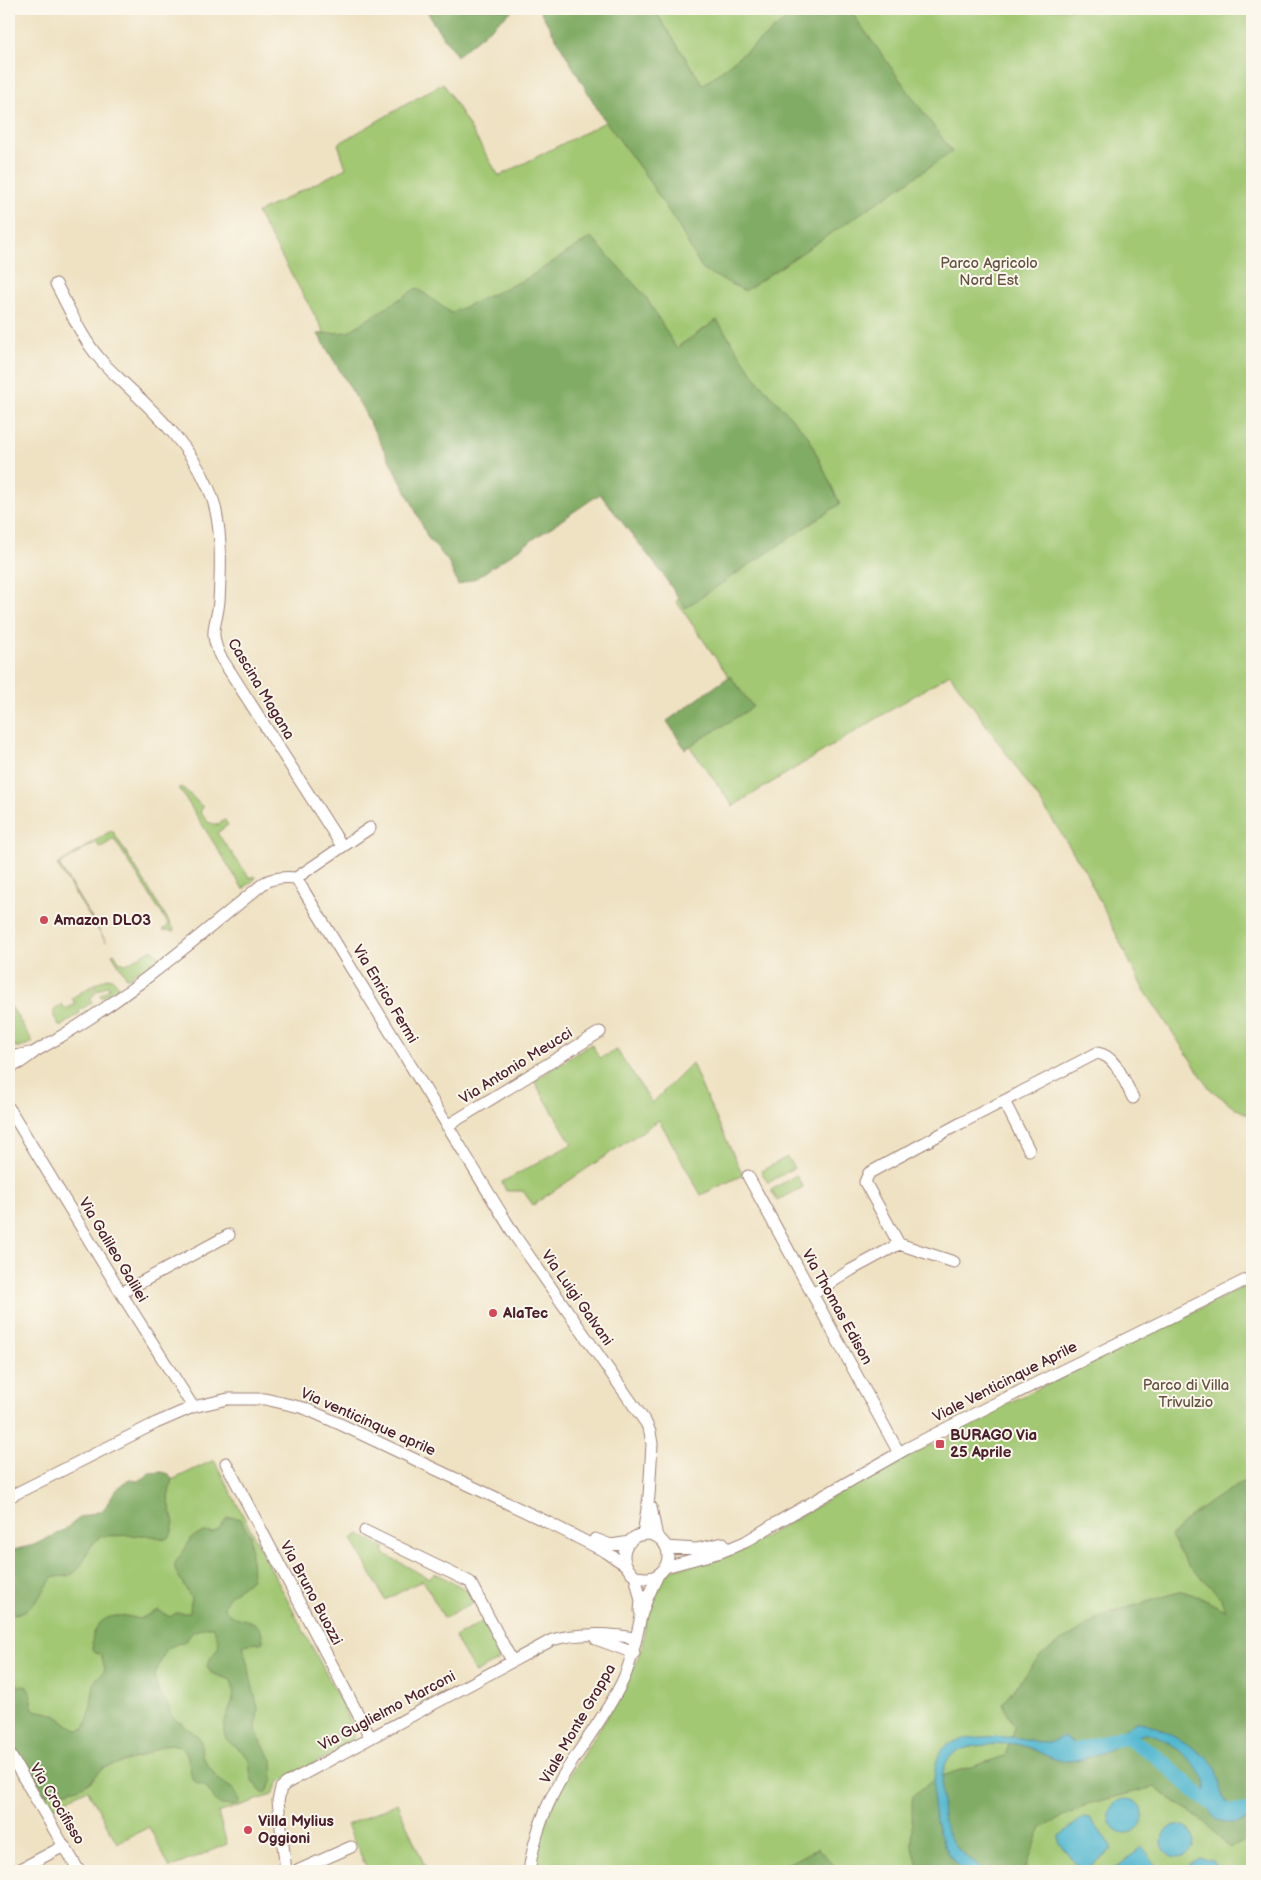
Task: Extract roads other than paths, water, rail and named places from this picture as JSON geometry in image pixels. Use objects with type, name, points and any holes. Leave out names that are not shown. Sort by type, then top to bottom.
[{"type":"street","name":"Cascina Magana","points":[[56,284],[91,348],[100,360],[169,430],[184,448],[209,490],[215,508],[220,566],[218,605],[213,627],[216,647],[342,846]]},
{"type":"street","points":[[9,1067],[14,1066],[67,1032],[155,972],[264,883],[278,878],[296,878],[370,828]]},
{"type":"street","name":"Via Enrico Fermi","points":[[296,878],[447,1126]]},
{"type":"street","name":"Via Antonio Meucci","points":[[447,1126],[600,1032]]},
{"type":"street","points":[[9,1054],[16,1056],[32,1053]]},
{"type":"street","points":[[954,1262],[899,1244],[865,1182],[866,1177],[878,1168],[1004,1100],[1097,1053],[1111,1058],[1133,1098]]},
{"type":"street","points":[[1004,1100],[1029,1150]]},
{"type":"street","name":"Via Galileo Galilei","points":[[9,1108],[121,1293],[193,1407]]},
{"type":"street","name":"Via Luigi Galvani","points":[[447,1126],[515,1236],[646,1423],[652,1437],[649,1496],[643,1535]]},
{"type":"street","name":"Via Thomas Edison","points":[[748,1176],[899,1453]]},
{"type":"street","points":[[121,1293],[228,1235]]},
{"type":"street","points":[[813,1294],[851,1270],[899,1244]]},
{"type":"street","name":"Viale Venticinque Aprile","points":[[662,1571],[729,1550],[899,1453],[1252,1277]]},
{"type":"street","name":"Via venticinque aprile","points":[[9,1497],[156,1423],[193,1407],[216,1401],[242,1398],[265,1399],[292,1404],[342,1425],[545,1521],[606,1552],[631,1570]]},
{"type":"street","name":"Via Bruno Buozzi","points":[[226,1463],[370,1737]]},
{"type":"street","name":"Via Luigi Galvani","points":[[649,1496],[657,1537]]},
{"type":"street","name":"Via venticinque aprile","points":[[545,1521],[610,1545],[630,1542]]},
{"type":"street","name":"Viale Venticinque Aprile","points":[[666,1547],[690,1550],[713,1546],[776,1523]]},
{"type":"street","points":[[365,1531],[470,1582],[512,1662]]},
{"type":"street","points":[[643,1535],[657,1537],[666,1547],[668,1557],[662,1571],[646,1578],[631,1570],[625,1554],[630,1542],[643,1535]]},
{"type":"street","name":"Viale Monte Grappa","points":[[631,1570],[641,1601],[640,1620]]},
{"type":"street","name":"Viale Monte Grappa","points":[[529,1871],[535,1841],[551,1799],[565,1773],[620,1686],[634,1653],[640,1620],[647,1598],[662,1571]]},
{"type":"street","name":"Via Guglielmo Marconi","points":[[286,1871],[278,1801],[282,1788],[287,1783],[552,1640],[564,1636],[615,1635],[636,1639]]},
{"type":"street","name":"Via Guglielmo Marconi","points":[[587,1636],[634,1653]]},
{"type":"street","name":"Via Crocifisso","points":[[9,1753],[62,1843],[62,1847],[65,1847],[79,1871]]},
{"type":"street","points":[[18,1871],[62,1847]]},
{"type":"street","points":[[297,1871],[351,1847]]},
{"type":"water","points":[[1137,1722],[1154,1726],[1166,1732],[1189,1745],[1208,1759],[1214,1765],[1219,1776],[1220,1788],[1224,1799],[1237,1806],[1245,1807],[1252,1805],[1252,1818],[1232,1823],[1214,1817],[1207,1803],[1205,1781],[1195,1766],[1170,1743],[1152,1735],[1138,1735],[1096,1755],[1070,1761],[1058,1760],[1015,1744],[973,1747],[954,1754],[944,1767],[942,1788],[943,1815],[948,1835],[953,1843],[966,1857],[985,1871],[963,1871],[957,1864],[941,1838],[935,1818],[933,1799],[935,1767],[939,1755],[948,1745],[957,1741],[978,1737],[1019,1738],[1045,1743],[1063,1737],[1078,1746],[1086,1748]]},
{"type":"water","points":[[1126,1799],[1133,1800],[1138,1804],[1142,1809],[1142,1823],[1138,1828],[1133,1832],[1126,1833],[1119,1832],[1114,1828],[1110,1823],[1109,1816],[1110,1809],[1114,1804],[1119,1800]]},
{"type":"water","points":[[1084,1817],[1090,1818],[1111,1846],[1111,1851],[1084,1871],[1081,1871],[1059,1842],[1059,1836]]},
{"type":"water","points":[[1178,1825],[1190,1829],[1194,1841],[1190,1853],[1178,1857],[1166,1853],[1162,1841],[1166,1829]]},
{"type":"water","points":[[1142,1847],[1160,1871],[1112,1871]]},
{"type":"water","points":[[1200,1858],[1212,1861],[1219,1871],[1186,1871],[1190,1864]]},
{"type":"waterway","points":[[1064,1753],[1125,1737],[1150,1752],[1192,1788],[1221,1808],[1236,1812],[1252,1810]]},
{"type":"place","name":"Amazon DLO3","points":[[44,920]]},
{"type":"place","name":"AlaTec","points":[[493,1313]]},
{"type":"place","name":"BURAGO Via 25 Aprile","points":[[940,1444]]},
{"type":"place","name":"Villa Mylius Oggioni","points":[[248,1830]]},
{"type":"park label","name":"Parco Agricolo Nord Est","points":[[989,272]]},
{"type":"park label","name":"Parco di Villa Trivulzio","points":[[1186,1394]]}]
